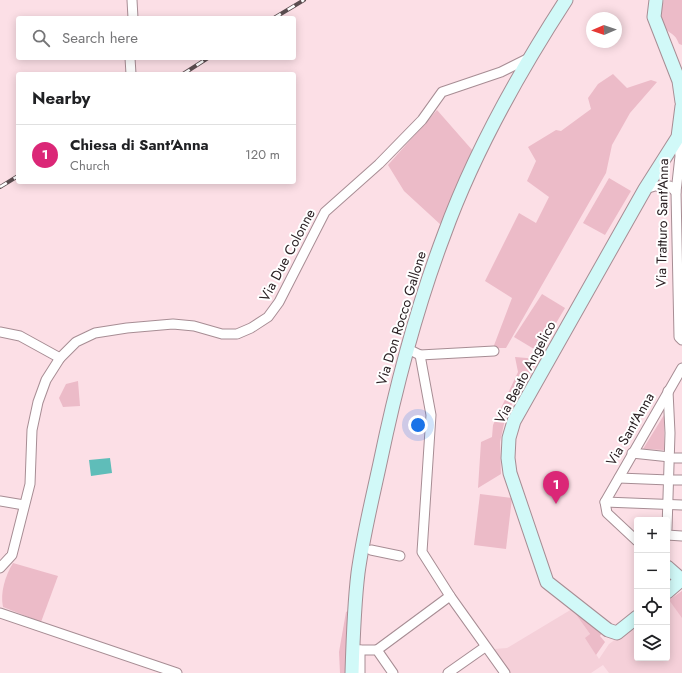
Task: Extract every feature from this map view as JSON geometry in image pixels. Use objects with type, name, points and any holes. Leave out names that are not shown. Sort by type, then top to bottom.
[{"type":"street","points":[[132,0],[133,16]]},
{"type":"street","name":"Via Don Rocco Gallone","points":[[352,673],[356,650],[356,594],[364,539],[393,399],[444,234],[474,164],[529,58],[566,0]]},
{"type":"street","points":[[656,0],[654,17],[678,82],[682,102]]},
{"type":"street","name":"Via Due Colonne","points":[[0,568],[12,555],[30,484],[32,430],[38,402],[46,380],[60,358],[76,342],[95,333],[173,324],[194,326],[222,334],[237,334],[251,328],[268,317],[280,302],[325,212],[379,164],[422,120],[442,92],[501,72],[529,58]]},
{"type":"street","points":[[130,60],[131,72]]},
{"type":"street","name":"Via Tratturo Sant'Anna","points":[[682,106],[680,138],[681,169],[676,192],[677,292],[679,337],[682,340]]},
{"type":"street","name":"Via Beato Angelico","points":[[634,619],[617,633],[608,630],[547,582],[510,472],[508,458],[509,438],[514,421],[645,189],[680,138]]},
{"type":"street","points":[[645,189],[655,186],[670,186],[676,192]]},
{"type":"street","points":[[0,332],[20,336],[60,358]]},
{"type":"street","points":[[408,349],[420,355],[494,351]]},
{"type":"street","points":[[420,355],[424,370],[431,415],[422,552],[450,596],[505,673]]},
{"type":"street","name":"Via Sant'Anna","points":[[605,504],[632,453],[682,368]]},
{"type":"street","points":[[667,517],[668,504],[675,480],[675,458],[668,391]]},
{"type":"street","points":[[632,453],[675,458]]},
{"type":"street","points":[[619,478],[675,480]]},
{"type":"street","points":[[0,501],[24,505]]},
{"type":"street","points":[[634,536],[607,513],[605,504],[682,505]]},
{"type":"street","points":[[670,535],[682,536]]},
{"type":"street","points":[[371,550],[400,556]]},
{"type":"street","points":[[669,589],[677,574]]},
{"type":"street","points":[[360,673],[356,650],[377,650],[450,596]]},
{"type":"street","points":[[0,613],[177,673]]},
{"type":"street","points":[[448,673],[485,647]]},
{"type":"street","points":[[377,650],[393,673]]},
{"type":"shaded area","points":[[664,0],[682,0],[682,45],[679,44],[673,34],[663,25],[661,14]]},
{"type":"shaded area","points":[[613,74],[627,88],[651,80],[657,82],[630,113],[612,145],[606,173],[506,348],[493,348],[512,298],[485,281],[519,213],[536,223],[549,197],[527,181],[536,161],[528,147],[556,130],[561,131],[591,109],[588,98],[598,84]]},
{"type":"shaded area","points":[[437,110],[473,151],[460,178],[441,225],[404,191],[388,165]]},
{"type":"shaded area","points":[[609,178],[631,191],[605,235],[583,223]]},
{"type":"shaded area","points":[[542,294],[565,308],[539,352],[514,337]]},
{"type":"shaded area","points":[[515,357],[538,359],[506,415],[500,442],[501,474],[478,488],[481,442],[492,437],[493,425],[518,372]]},
{"type":"shaded area","points":[[78,381],[80,406],[63,407],[59,398],[66,384]]},
{"type":"shaded area","points":[[664,415],[664,450],[643,449]]},
{"type":"shaded area","points":[[480,494],[512,498],[506,549],[474,545]]},
{"type":"shaded area","points":[[13,563],[58,576],[41,622],[3,607],[2,596],[4,585]]},
{"type":"shaded area","points":[[682,591],[682,673],[609,673],[603,665],[591,673],[510,673],[494,649],[507,648],[572,609],[590,634],[586,638],[599,659],[609,644],[634,626],[634,661],[670,661],[670,600]]},
{"type":"shaded area","points":[[682,591],[682,618],[670,601],[670,599]]},
{"type":"shaded area","points":[[572,609],[603,631],[600,636],[605,642],[596,655],[585,638],[590,634]]},
{"type":"shaded area","points":[[348,611],[346,673],[340,673],[339,652],[346,612]]},
{"type":"water","points":[[110,458],[112,473],[91,476],[89,460]]},
{"type":"railway","points":[[277,16],[304,0]]},
{"type":"railway","points":[[186,72],[205,60]]},
{"type":"railway","points":[[0,187],[16,177]]},
{"type":"place","name":"Chiesa di Sant'Anna","points":[[556,504]]}]
